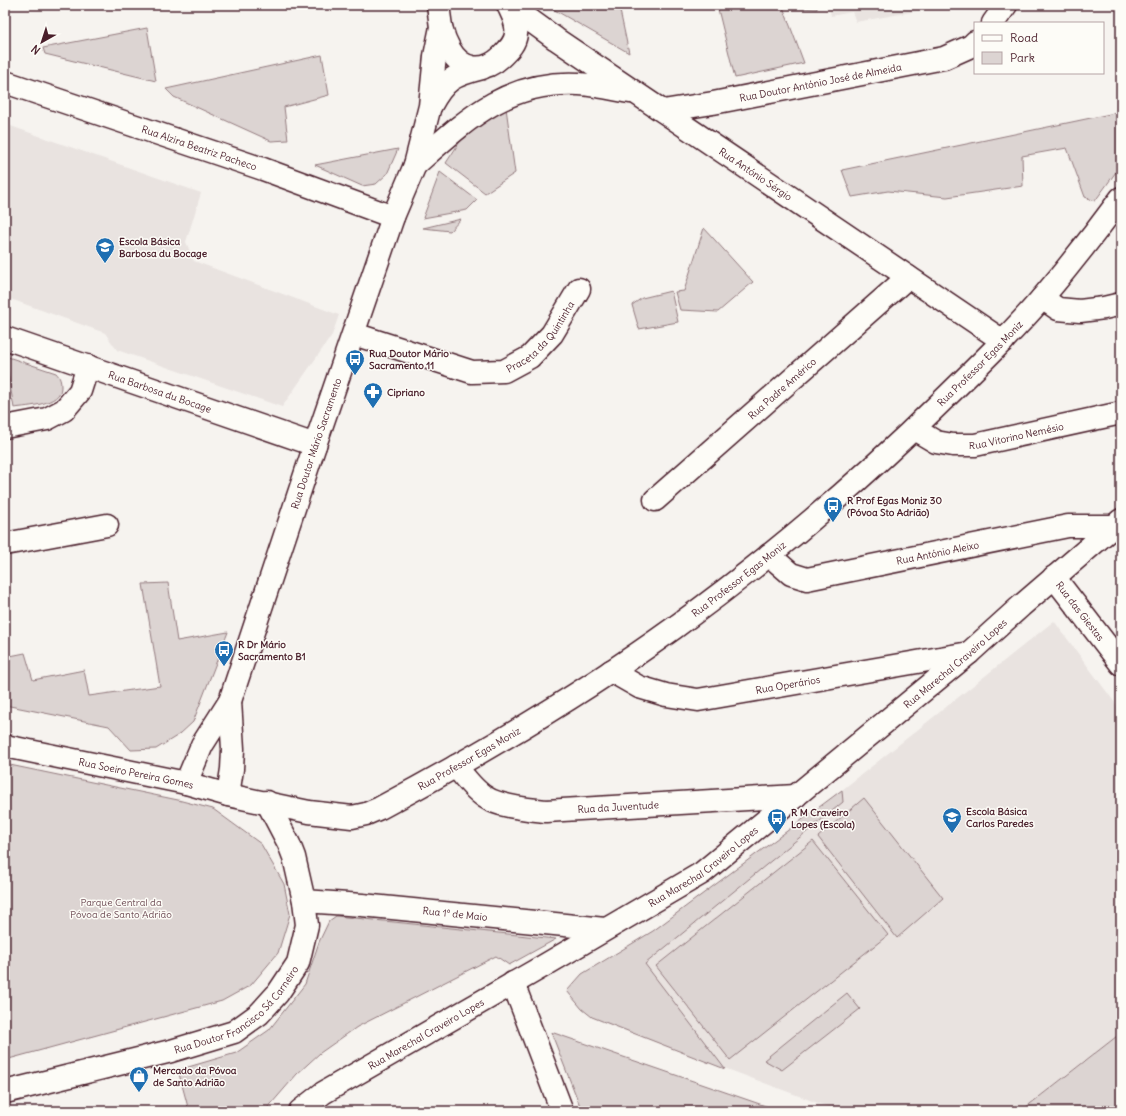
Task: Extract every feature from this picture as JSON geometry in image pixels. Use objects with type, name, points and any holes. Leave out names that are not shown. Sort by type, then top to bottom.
[{"type":"street","points":[[439,5],[441,27],[450,51],[458,61],[469,67],[482,68]]},
{"type":"street","name":"Rua António Sérgio","points":[[508,5],[1003,341]]},
{"type":"street","points":[[508,5],[515,20],[516,34],[511,47]]},
{"type":"street","points":[[994,22],[1006,5]]},
{"type":"street","points":[[430,106],[435,56],[441,27]]},
{"type":"street","points":[[430,106],[437,93],[450,79],[462,73],[482,68],[495,62],[511,47],[522,40],[534,36],[545,36],[556,39]]},
{"type":"street","name":"Rua Doutor António José de Almeida","points":[[663,111],[713,103],[944,58],[971,46],[974,43]]},
{"type":"street","name":"Rua Alzira Beatriz Pacheco","points":[[5,82],[263,169],[393,217]]},
{"type":"street","points":[[414,165],[462,123],[493,103],[517,92],[544,85],[579,84],[636,93]]},
{"type":"street","name":"Rua Doutor Mário Sacramento","points":[[186,784],[202,745],[230,701],[393,217],[414,165],[430,106]]},
{"type":"street","name":"Rua Professor Egas Moniz","points":[[267,802],[309,812],[352,817],[366,814],[380,808],[514,733],[611,671],[674,628],[769,555],[844,494],[914,429],[1003,341],[1042,298],[1092,237],[1121,198]]},
{"type":"street","name":"Rua Padre Américo","points":[[655,500],[908,277]]},
{"type":"street","name":"Praceta da Quintinha","points":[[354,334],[472,372],[504,370],[530,357],[552,334],[579,289]]},
{"type":"street","points":[[1042,298],[1058,309],[1080,311],[1121,304]]},
{"type":"street","name":"Rua Barbosa du Bocage","points":[[5,338],[315,445]]},
{"type":"street","points":[[5,427],[47,419],[64,410],[80,391],[88,366]]},
{"type":"street","name":"Rua Vitorino Nemésio","points":[[914,429],[936,442],[953,445],[975,445],[1121,413]]},
{"type":"street","name":"Rua António Aleixo","points":[[769,555],[791,574],[807,579],[1068,526],[1118,523]]},
{"type":"street","name":"Rua Marechal Craveiro Lopes","points":[[300,1111],[323,1093],[702,873],[970,652],[1118,523]]},
{"type":"street","points":[[5,544],[107,525]]},
{"type":"street","name":"Rua das Giestas","points":[[1054,578],[1121,664]]},
{"type":"street","name":"Rua Operários","points":[[611,671],[639,687],[666,696],[698,700],[970,652]]},
{"type":"street","name":"Rua Doutor Mário Sacramento","points":[[228,795],[234,749],[230,701]]},
{"type":"street","name":"Rua Soeiro Pereira Gomes","points":[[5,746],[186,784],[228,795],[267,802]]},
{"type":"street","name":"Rua da Juventude","points":[[456,766],[466,780],[486,798],[507,805],[546,811],[796,796]]},
{"type":"street","name":"Rua Doutor Francisco Sá Carneiro","points":[[5,1092],[171,1051],[234,1032],[259,1014],[278,992],[298,963],[307,925],[304,902],[294,857],[289,844],[267,802]]},
{"type":"street","name":"Rua 1º de Maio","points":[[304,902],[362,905],[605,929]]},
{"type":"street","points":[[513,983],[562,1111]]},
{"type":"shaded area","points":[[829,5],[939,5],[939,7],[856,22],[852,12],[831,16]]},
{"type":"shaded area","name":"Escola Básica Barbosa du Bocage","points":[[5,124],[201,193],[186,242],[194,261],[339,315],[332,335],[282,407],[117,350],[105,333],[5,297]]},
{"type":"shaded area","name":"Escola Básica Carlos Paredes","points":[[1054,621],[1121,711],[1121,1033],[1021,1111],[839,1111],[605,1023],[592,1017],[582,1009],[567,991],[582,974],[653,931],[842,790]]},
{"type":"green space","points":[[546,5],[621,5],[619,6],[629,53]]},
{"type":"green space","points":[[717,5],[817,5],[817,9],[783,7],[804,63],[735,78]]},
{"type":"green space","points":[[147,28],[156,81],[45,54],[43,48]]},
{"type":"green space","points":[[322,55],[329,95],[284,107],[288,140],[271,141],[174,97],[166,89]]},
{"type":"green space","points":[[506,108],[515,173],[485,193],[446,163],[470,126]]},
{"type":"green space","points":[[1121,110],[1121,165],[1095,201],[1085,197],[1067,148],[1022,156],[1023,186],[947,197],[888,191],[852,197],[842,170],[1110,114]]},
{"type":"green space","points":[[398,149],[387,174],[376,184],[362,186],[315,165]]},
{"type":"green space","points":[[440,172],[477,200],[467,210],[423,218]]},
{"type":"green space","points":[[461,219],[450,231],[423,228]]},
{"type":"green space","points":[[704,228],[753,282],[718,312],[680,310],[675,292],[684,291]]},
{"type":"green space","points":[[671,291],[678,322],[639,329],[632,305],[642,298]]},
{"type":"green space","points":[[5,356],[56,373],[60,381],[60,393],[56,398],[43,404],[14,408]]},
{"type":"green space","points":[[168,583],[177,641],[228,632],[193,722],[180,734],[156,749],[131,750],[109,726],[5,705],[5,657],[25,653],[33,680],[84,670],[89,696],[160,686],[143,584]]},
{"type":"green space","name":"Parque Central da Póvoa de Santo Adrião","points":[[5,764],[178,800],[213,809],[261,844],[284,884],[290,914],[278,953],[251,985],[222,1001],[5,1060]]},
{"type":"green space","points":[[842,790],[843,802],[645,964],[725,1069],[592,1017],[582,1009],[567,991],[582,974],[653,931]]},
{"type":"green space","points":[[864,798],[943,898],[897,938],[818,837]]},
{"type":"green space","points":[[813,841],[888,935],[730,1060],[656,966]]},
{"type":"green space","points":[[336,916],[556,939],[509,965],[496,956],[357,1027],[320,1053],[297,1074],[265,1111],[189,1111],[178,1070],[236,1053],[269,1030],[305,984],[319,942],[329,921]]},
{"type":"green space","points":[[847,993],[860,1009],[782,1070],[764,1060]]},
{"type":"green space","points":[[551,1032],[780,1111],[582,1111]]},
{"type":"green space","points":[[1121,1033],[1121,1085],[1119,1088],[1121,1090],[1121,1111],[1021,1111]]},
{"type":"place","name":"Escola Básica Barbosa du Bocage","points":[[105,264]]},
{"type":"place","name":"Rua Doutor Mário Sacramento 11","points":[[355,376]]},
{"type":"place","name":"Cipriano","points":[[373,409]]},
{"type":"place","name":"R Prof Egas Moniz 30 (Póvoa Sto Adrião)","points":[[833,523]]},
{"type":"place","name":"R Dr Mário Sacramento B1","points":[[224,667]]},
{"type":"place","name":"Escola Básica Carlos Paredes","points":[[952,834]]},
{"type":"place","name":"R M Craveiro Lopes (Escola)","points":[[777,835]]},
{"type":"place","name":"Mercado da Póvoa de Santo Adrião","points":[[139,1093]]}]
